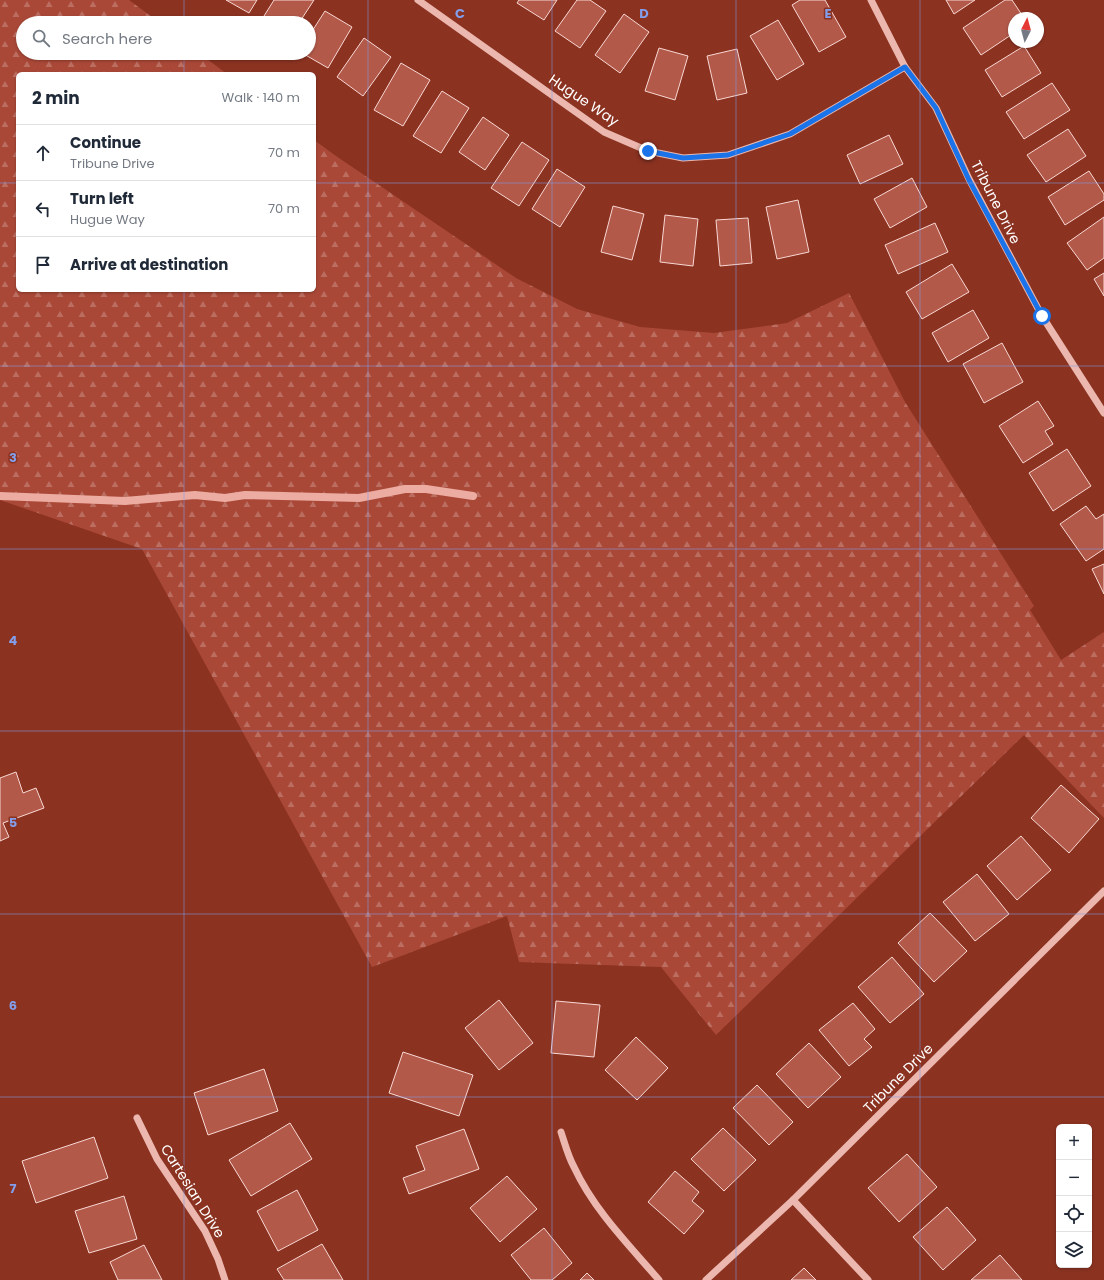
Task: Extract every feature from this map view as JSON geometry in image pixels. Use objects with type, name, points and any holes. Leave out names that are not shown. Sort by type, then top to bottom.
[{"type":"street","name":"Hugue Way","points":[[418,0],[604,132],[648,151],[683,158],[728,155],[790,134],[905,67]]},
{"type":"street","name":"Tribune Drive","points":[[871,0],[905,67],[936,108],[969,180],[1042,316],[1104,413]]},
{"type":"street","name":"Tribune Drive","points":[[706,1280],[794,1200],[1104,890]]},
{"type":"street","name":"Cartesian Drive","points":[[136,1118],[157,1159],[205,1231],[218,1259],[225,1280]]},
{"type":"street","points":[[561,1132],[573,1166],[585,1189],[606,1220],[659,1280]]},
{"type":"street","points":[[794,1200],[868,1280]]},
{"type":"green space","points":[[0,0],[129,0],[151,16],[16,16],[16,60],[208,60],[224,72],[16,72],[16,292],[316,292],[316,141],[516,278],[577,309],[640,327],[714,333],[787,323],[849,293],[905,402],[1034,606],[1030,610],[1061,660],[1104,632],[1104,818],[1024,735],[716,1035],[661,967],[519,962],[507,916],[372,967],[142,549],[0,500]]},
{"type":"building","points":[[226,0],[257,0],[249,13]]},
{"type":"building","points":[[274,0],[314,0],[304,16],[264,16]]},
{"type":"building","points":[[519,0],[557,0],[544,20],[517,3]]},
{"type":"building","points":[[577,0],[590,0],[606,11],[580,48],[555,31]]},
{"type":"building","points":[[800,0],[825,0],[846,37],[819,52],[792,5]]},
{"type":"building","points":[[946,0],[975,0],[954,14]]},
{"type":"building","points":[[1005,0],[1012,0],[1020,12],[1008,12],[1008,37],[981,55],[963,28]]},
{"type":"building","points":[[325,11],[352,27],[328,68],[314,60],[316,60],[316,25]]},
{"type":"building","points":[[624,14],[649,32],[620,73],[595,55]]},
{"type":"building","points":[[778,20],[804,64],[777,80],[750,36]]},
{"type":"building","points":[[364,38],[391,57],[363,96],[337,77]]},
{"type":"building","points":[[659,48],[688,56],[675,100],[645,91]]},
{"type":"building","points":[[1021,48],[1025,48],[1041,73],[1002,97],[985,70]]},
{"type":"building","points":[[737,49],[747,93],[717,100],[707,56]]},
{"type":"building","points":[[401,63],[430,80],[403,126],[374,110]]},
{"type":"building","points":[[1052,83],[1070,110],[1024,139],[1006,112]]},
{"type":"building","points":[[442,91],[469,108],[441,153],[413,136]]},
{"type":"building","points":[[483,117],[509,135],[485,170],[459,152]]},
{"type":"building","points":[[1068,129],[1086,156],[1046,182],[1027,155]]},
{"type":"building","points":[[889,135],[903,164],[860,184],[847,155]]},
{"type":"building","points":[[522,142],[549,160],[519,206],[491,188]]},
{"type":"building","points":[[557,169],[585,187],[560,227],[532,209]]},
{"type":"building","points":[[1089,171],[1104,194],[1104,200],[1065,225],[1048,197]]},
{"type":"building","points":[[912,178],[927,207],[890,228],[874,199]]},
{"type":"building","points":[[798,200],[809,252],[777,259],[766,207]]},
{"type":"building","points":[[613,206],[644,214],[632,260],[601,252]]},
{"type":"building","points":[[665,215],[698,219],[693,266],[660,262]]},
{"type":"building","points":[[1104,217],[1104,258],[1087,270],[1067,243]]},
{"type":"building","points":[[748,218],[752,263],[720,266],[716,220]]},
{"type":"building","points":[[935,223],[948,252],[898,274],[885,245]]},
{"type":"building","points":[[952,264],[969,292],[922,319],[906,292]]},
{"type":"building","points":[[1104,273],[1104,296],[1094,279]]},
{"type":"building","points":[[973,310],[989,338],[948,362],[932,333]]},
{"type":"building","points":[[1002,343],[1023,382],[984,403],[963,364]]},
{"type":"building","points":[[1038,401],[1054,426],[1045,431],[1053,444],[1023,463],[999,426]]},
{"type":"building","points":[[1067,449],[1091,486],[1053,511],[1029,473]]},
{"type":"building","points":[[1086,506],[1096,519],[1104,514],[1104,549],[1086,561],[1060,524]]},
{"type":"building","points":[[1104,564],[1104,594],[1092,569]]},
{"type":"building","points":[[16,772],[23,793],[36,788],[44,808],[3,823],[9,837],[0,841],[0,778]]},
{"type":"building","points":[[1061,785],[1099,819],[1069,853],[1031,818]]},
{"type":"building","points":[[1021,836],[1051,870],[1017,900],[987,866]]},
{"type":"building","points":[[977,874],[1009,914],[975,941],[943,902]]},
{"type":"building","points":[[930,913],[967,951],[934,982],[898,943]]},
{"type":"building","points":[[892,957],[924,994],[890,1023],[858,987]]},
{"type":"building","points":[[499,1000],[533,1043],[499,1070],[465,1028]]},
{"type":"building","points":[[556,1001],[600,1005],[594,1057],[551,1053]]},
{"type":"building","points":[[853,1003],[875,1029],[864,1039],[872,1047],[849,1066],[819,1030]]},
{"type":"building","points":[[636,1037],[668,1068],[637,1100],[605,1070]]},
{"type":"building","points":[[809,1043],[841,1077],[808,1108],[776,1074]]},
{"type":"building","points":[[403,1052],[473,1075],[459,1116],[389,1093]]},
{"type":"building","points":[[264,1069],[278,1111],[208,1135],[194,1093]]},
{"type":"building","points":[[757,1085],[793,1122],[769,1145],[733,1108]]},
{"type":"building","points":[[290,1123],[312,1159],[251,1196],[229,1160]]},
{"type":"building","points":[[723,1128],[756,1160],[724,1191],[691,1159]]},
{"type":"building","points":[[464,1129],[479,1169],[409,1194],[403,1178],[425,1170],[416,1146]]},
{"type":"building","points":[[94,1137],[108,1178],[36,1203],[22,1161]]},
{"type":"building","points":[[907,1154],[937,1187],[899,1222],[868,1188]]},
{"type":"building","points":[[675,1171],[699,1192],[692,1201],[704,1211],[684,1234],[648,1202]]},
{"type":"building","points":[[507,1176],[537,1209],[500,1242],[470,1208]]},
{"type":"building","points":[[297,1190],[318,1230],[278,1251],[257,1211]]},
{"type":"building","points":[[124,1196],[137,1239],[89,1253],[75,1211]]},
{"type":"building","points":[[947,1207],[976,1240],[943,1270],[913,1237]]},
{"type":"building","points":[[544,1228],[572,1263],[552,1280],[531,1280],[511,1255]]},
{"type":"building","points":[[322,1244],[343,1280],[284,1280],[277,1269]]},
{"type":"building","points":[[144,1245],[162,1280],[118,1280],[110,1262]]},
{"type":"building","points":[[1000,1255],[1022,1280],[971,1280]]},
{"type":"building","points":[[804,1268],[816,1280],[791,1280]]},
{"type":"building","points":[[587,1273],[594,1280],[580,1280]]},
{"type":"waterway","points":[[0,496],[125,501],[195,495],[225,498],[245,495],[359,498],[405,489],[426,489],[473,496]]},
{"type":"route","points":[[648,151],[683,158],[728,155],[790,134],[905,67],[936,108],[969,180],[1042,316]]}]
